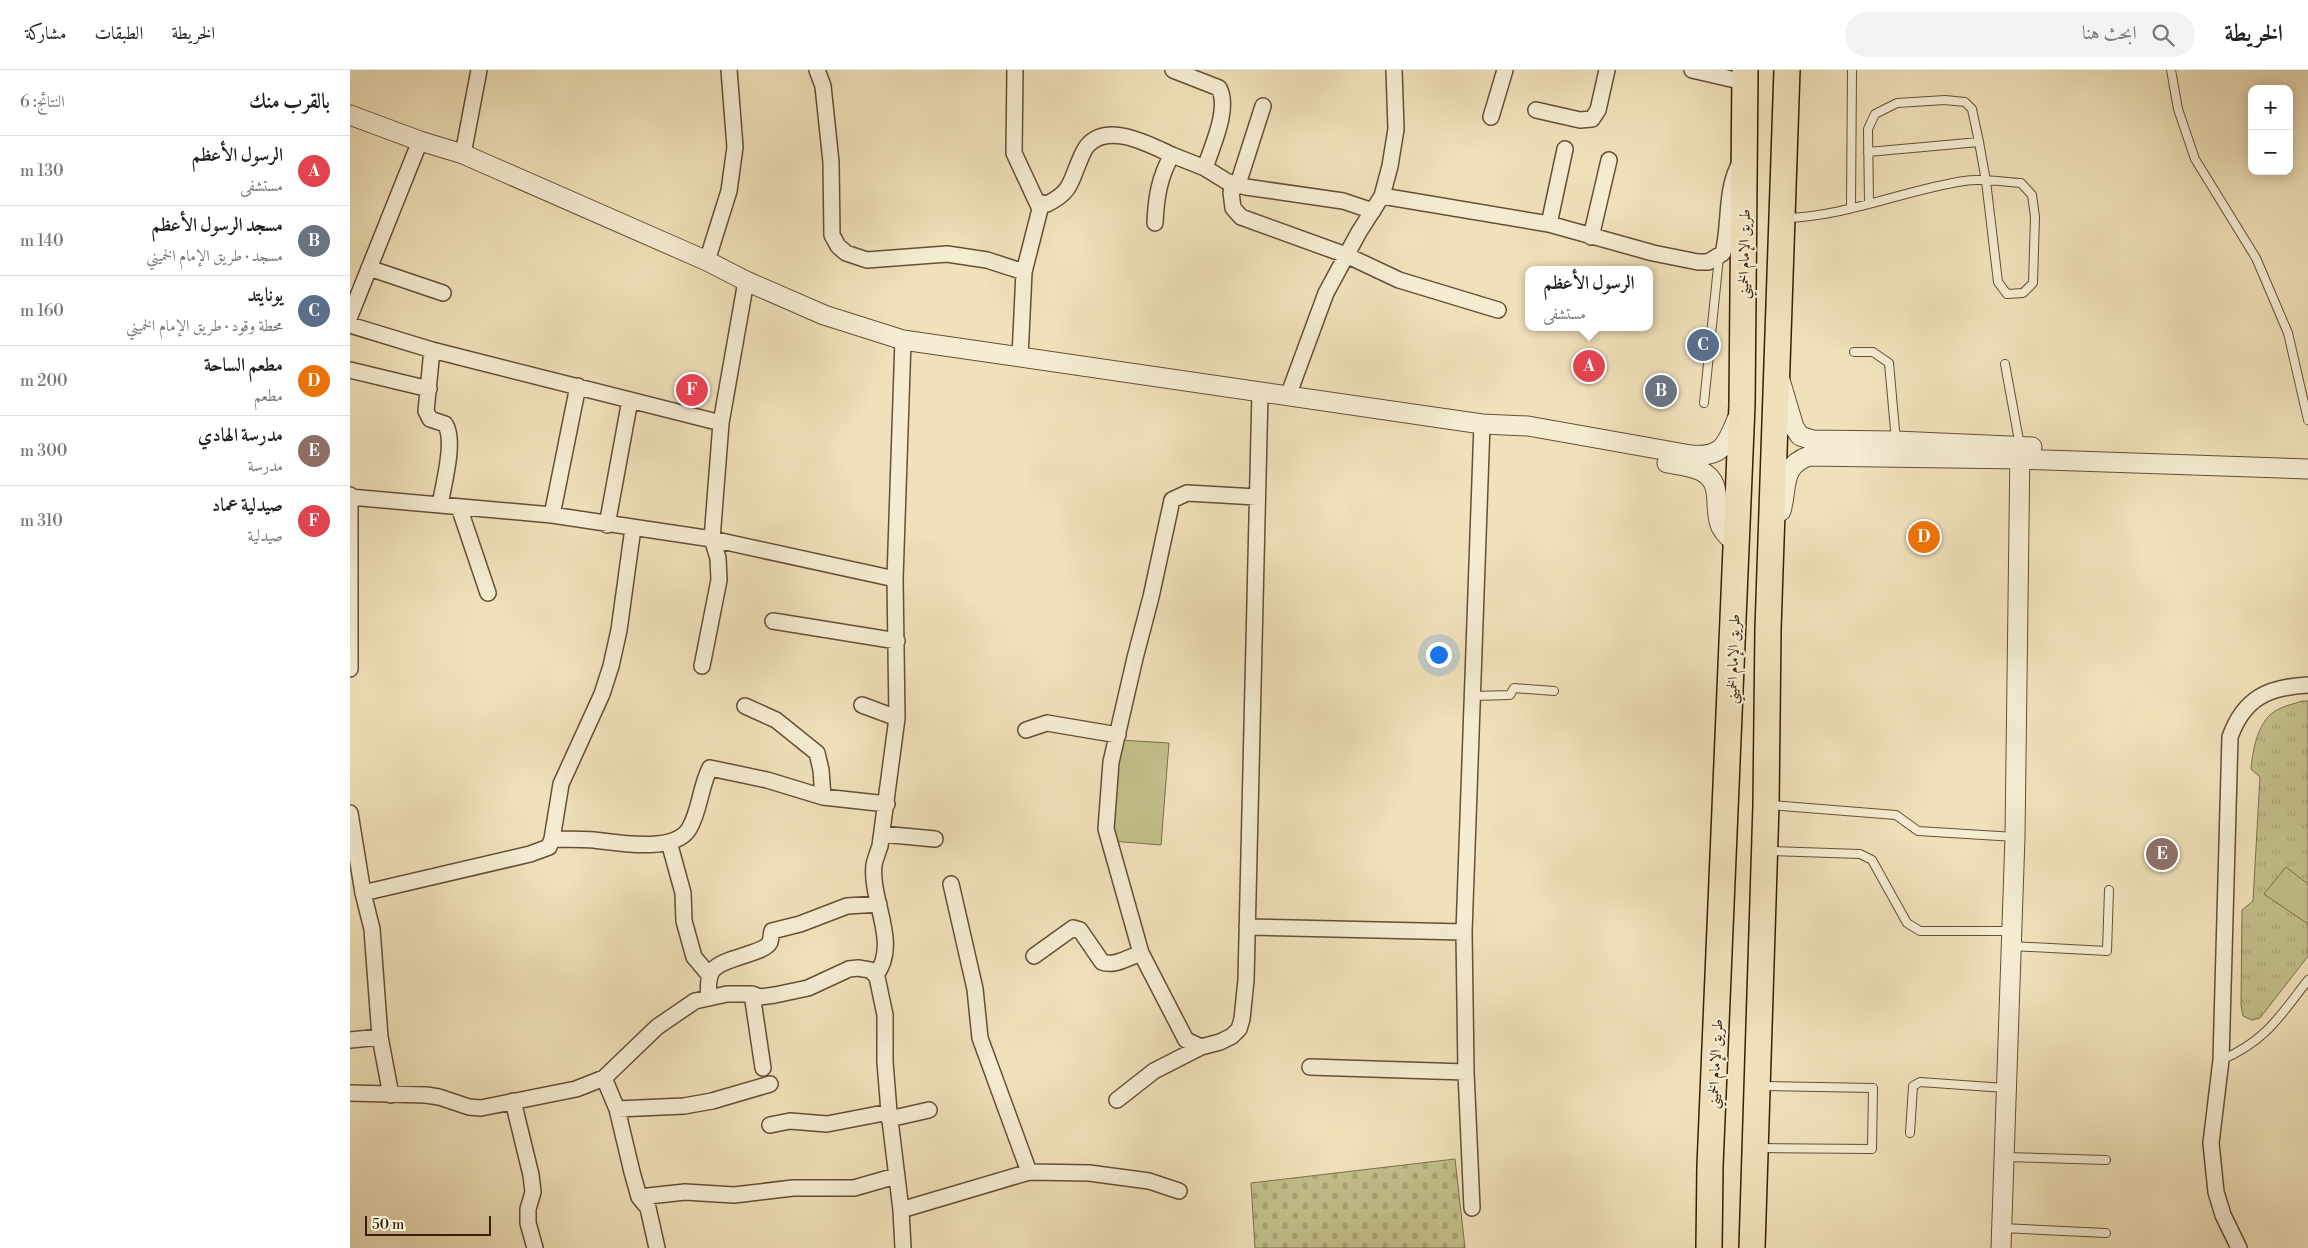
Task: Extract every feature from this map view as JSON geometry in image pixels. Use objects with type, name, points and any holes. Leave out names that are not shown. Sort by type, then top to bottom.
[{"type":"highway","points":[[1752,1248],[1765,851],[1768,629],[1787,70]]},
{"type":"highway","name":"طريق الإمام الخميني","points":[[1709,1248],[1710,1166],[1742,405],[1745,76]]},
{"type":"street","points":[[463,154],[479,70]]},
{"type":"street","points":[[707,261],[729,192],[735,147],[729,70]]},
{"type":"street","points":[[817,70],[823,86],[831,162],[832,235],[838,246],[846,253],[867,260],[946,254],[987,260],[1024,272]]},
{"type":"street","points":[[1016,70],[1014,153],[1038,202],[1040,215],[1024,272],[1020,357]]},
{"type":"street","points":[[1173,70],[1219,88],[1223,94],[1221,116],[1205,168]]},
{"type":"street","points":[[1288,396],[1326,293],[1346,255],[1382,196],[1392,157],[1396,129],[1394,70]]},
{"type":"street","points":[[1491,117],[1505,70]]},
{"type":"street","points":[[1536,110],[1580,120],[1592,119],[1598,110],[1607,70]]},
{"type":"street","points":[[1692,70],[1745,76]]},
{"type":"street","points":[[1264,106],[1238,184],[1231,192],[1230,198],[1233,208],[1241,217],[1346,255],[1399,280],[1498,310]]},
{"type":"street","points":[[350,115],[420,141],[463,154],[707,261],[746,281],[824,315],[903,340],[1484,424],[1702,464],[1717,491],[1720,526],[1726,535],[1737,543]]},
{"type":"street","points":[[1038,202],[1047,204],[1069,187],[1088,145],[1112,134],[1131,139],[1205,168],[1226,181],[1257,189],[1343,201],[1373,210]]},
{"type":"street","points":[[350,316],[420,141]]},
{"type":"street","points":[[1549,224],[1565,149]]},
{"type":"street","points":[[1382,196],[1549,224],[1653,253],[1698,262],[1708,262],[1723,253],[1726,242],[1731,180],[1745,154]]},
{"type":"street","points":[[1154,223],[1158,188],[1164,169],[1172,155]]},
{"type":"street","points":[[1591,237],[1609,160]]},
{"type":"street","points":[[369,268],[443,293]]},
{"type":"street","points":[[702,666],[719,580],[718,558],[712,538],[720,423],[746,281]]},
{"type":"street","points":[[350,325],[432,350],[720,423]]},
{"type":"street","points":[[876,975],[885,955],[874,864],[887,804],[897,718],[895,578],[903,340]]},
{"type":"street","points":[[432,350],[427,415],[434,422],[445,424],[449,433],[450,444],[440,505]]},
{"type":"street","points":[[350,370],[429,389]]},
{"type":"street","points":[[1776,371],[1784,388],[1794,427],[1800,436],[1813,440],[1896,441],[2020,453],[2308,469]]},
{"type":"street","points":[[552,515],[578,386]]},
{"type":"street","points":[[1117,1100],[1154,1072],[1201,1048],[1232,1036],[1239,1029],[1245,1004],[1260,392]]},
{"type":"street","points":[[607,525],[630,400]]},
{"type":"street","points":[[1702,464],[1728,442],[1742,405]]},
{"type":"street","points":[[1472,1208],[1466,1072],[1464,932],[1484,424]]},
{"type":"street","points":[[2001,1248],[2015,837],[2020,453]]},
{"type":"street","points":[[1771,541],[1782,506],[1789,470],[1798,460],[1809,456],[2020,453],[2308,458]]},
{"type":"street","points":[[1201,1048],[1186,1040],[1141,953],[1106,829],[1111,762],[1172,500],[1187,493],[1257,498]]},
{"type":"street","points":[[350,669],[350,496],[552,515],[607,525],[712,538],[895,578]]},
{"type":"street","points":[[459,507],[488,593]]},
{"type":"street","points":[[364,893],[530,854],[549,847],[561,784],[602,694],[611,666],[620,630],[633,528]]},
{"type":"street","points":[[773,621],[897,641]]},
{"type":"street","points":[[2239,1248],[2223,1215],[2216,1192],[2212,1167],[2211,1135],[2222,1060],[2230,738],[2243,711],[2254,700],[2267,692],[2281,687],[2308,686]]},
{"type":"street","points":[[862,705],[897,718]]},
{"type":"street","points":[[745,706],[776,720],[817,753],[821,770],[823,797]]},
{"type":"street","points":[[1026,730],[1048,723],[1118,735]]},
{"type":"street","points":[[552,839],[593,840],[626,846],[669,842],[682,838],[694,821],[701,788],[710,768],[767,780],[823,797],[887,804]]},
{"type":"street","points":[[350,813],[372,929],[380,1037],[391,1095]]},
{"type":"street","points":[[882,834],[935,839]]},
{"type":"street","points":[[669,842],[683,893],[684,921],[694,958],[710,976]]},
{"type":"street","points":[[951,884],[976,989],[980,1038],[1028,1172]]},
{"type":"street","points":[[708,997],[710,976],[713,969],[744,954],[764,949],[770,943],[772,931],[800,924],[847,906],[878,904]]},
{"type":"street","points":[[1034,956],[1073,928],[1080,930],[1102,962],[1106,964],[1115,963],[1141,953]]},
{"type":"street","points":[[1247,928],[1464,932]]},
{"type":"street","points":[[350,1093],[439,1097],[470,1107],[481,1108],[576,1089],[604,1078],[657,1027],[684,1008],[708,997],[752,994],[760,997],[808,988],[822,983],[841,972],[858,968],[870,970],[876,975],[884,1016],[889,1115],[901,1210],[903,1248]]},
{"type":"street","points":[[752,994],[763,1068]]},
{"type":"street","points":[[350,1040],[380,1037]]},
{"type":"street","points":[[1310,1067],[1466,1072]]},
{"type":"street","points":[[604,1078],[618,1110],[639,1197],[648,1208],[657,1248]]},
{"type":"street","points":[[618,1110],[684,1106],[712,1101],[770,1084]]},
{"type":"street","points":[[513,1101],[531,1175],[533,1192],[528,1209],[528,1223],[535,1248]]},
{"type":"street","points":[[770,1125],[790,1121],[827,1124],[929,1110]]},
{"type":"street","points":[[901,1210],[1028,1172],[1089,1173],[1149,1181],[1179,1191]]},
{"type":"street","points":[[639,1197],[685,1192],[734,1195],[793,1188],[854,1188],[896,1176]]},
{"type":"lane","points":[[1851,208],[1852,70]]},
{"type":"lane","points":[[2171,70],[2178,109],[2195,159],[2256,258],[2288,333],[2308,420]]},
{"type":"lane","points":[[1782,218],[1806,218],[1869,204],[1965,180],[1986,181],[2021,183],[2032,195],[2035,217],[2033,283],[2023,293],[2007,294],[1998,282],[1986,181],[1979,142],[1972,109],[1965,102],[1945,100],[1897,103],[1875,114],[1868,129],[1869,204]]},
{"type":"lane","points":[[1868,152],[1979,142]]},
{"type":"lane","points":[[1704,403],[1719,257]]},
{"type":"lane","points":[[1854,352],[1873,352],[1889,363],[1896,441]]},
{"type":"lane","points":[[2005,364],[2020,453]]},
{"type":"lane","points":[[1473,696],[1510,695],[1514,688],[1554,690]]},
{"type":"lane","points":[[1766,805],[1896,815],[1918,831],[2015,837]]},
{"type":"lane","points":[[1765,851],[1860,854],[1872,860],[1907,922],[1920,931],[2012,939],[2107,951],[2109,890]]},
{"type":"lane","points":[[2222,1060],[2242,1052],[2261,1038],[2308,980]]},
{"type":"lane","points":[[1910,1133],[1912,1086],[1920,1082],[2005,1088]]},
{"type":"lane","points":[[1755,1148],[1872,1149],[1873,1088],[1756,1086]]},
{"type":"lane","points":[[2003,1157],[2106,1160]]},
{"type":"lane","points":[[2002,1228],[2106,1233]]},
{"type":"green space","points":[[2302,701],[2308,701],[2308,956],[2260,1018],[2252,1020],[2243,1016],[2241,1005],[2242,910],[2253,901],[2260,777],[2251,769],[2252,761],[2258,735],[2266,719],[2272,713],[2282,708]]},
{"type":"green space","points":[[1120,740],[1169,743],[1161,845],[1112,841]]},
{"type":"green space","points":[[2286,867],[2308,884],[2308,924],[2264,894]]},
{"type":"green space","points":[[1455,1159],[1465,1248],[1255,1248],[1251,1183]]},
{"type":"place","name":"يونايتد","points":[[1703,345]]},
{"type":"place","name":"الرسول الأعظم","points":[[1589,366]]},
{"type":"place","name":"صيدلية عماد","points":[[692,390]]},
{"type":"place","name":"مسجد الرسول الأعظم","points":[[1661,391]]},
{"type":"place","name":"مطعم الساحة","points":[[1924,537]]},
{"type":"place","name":"مدرسة الهادي","points":[[2162,854]]}]
